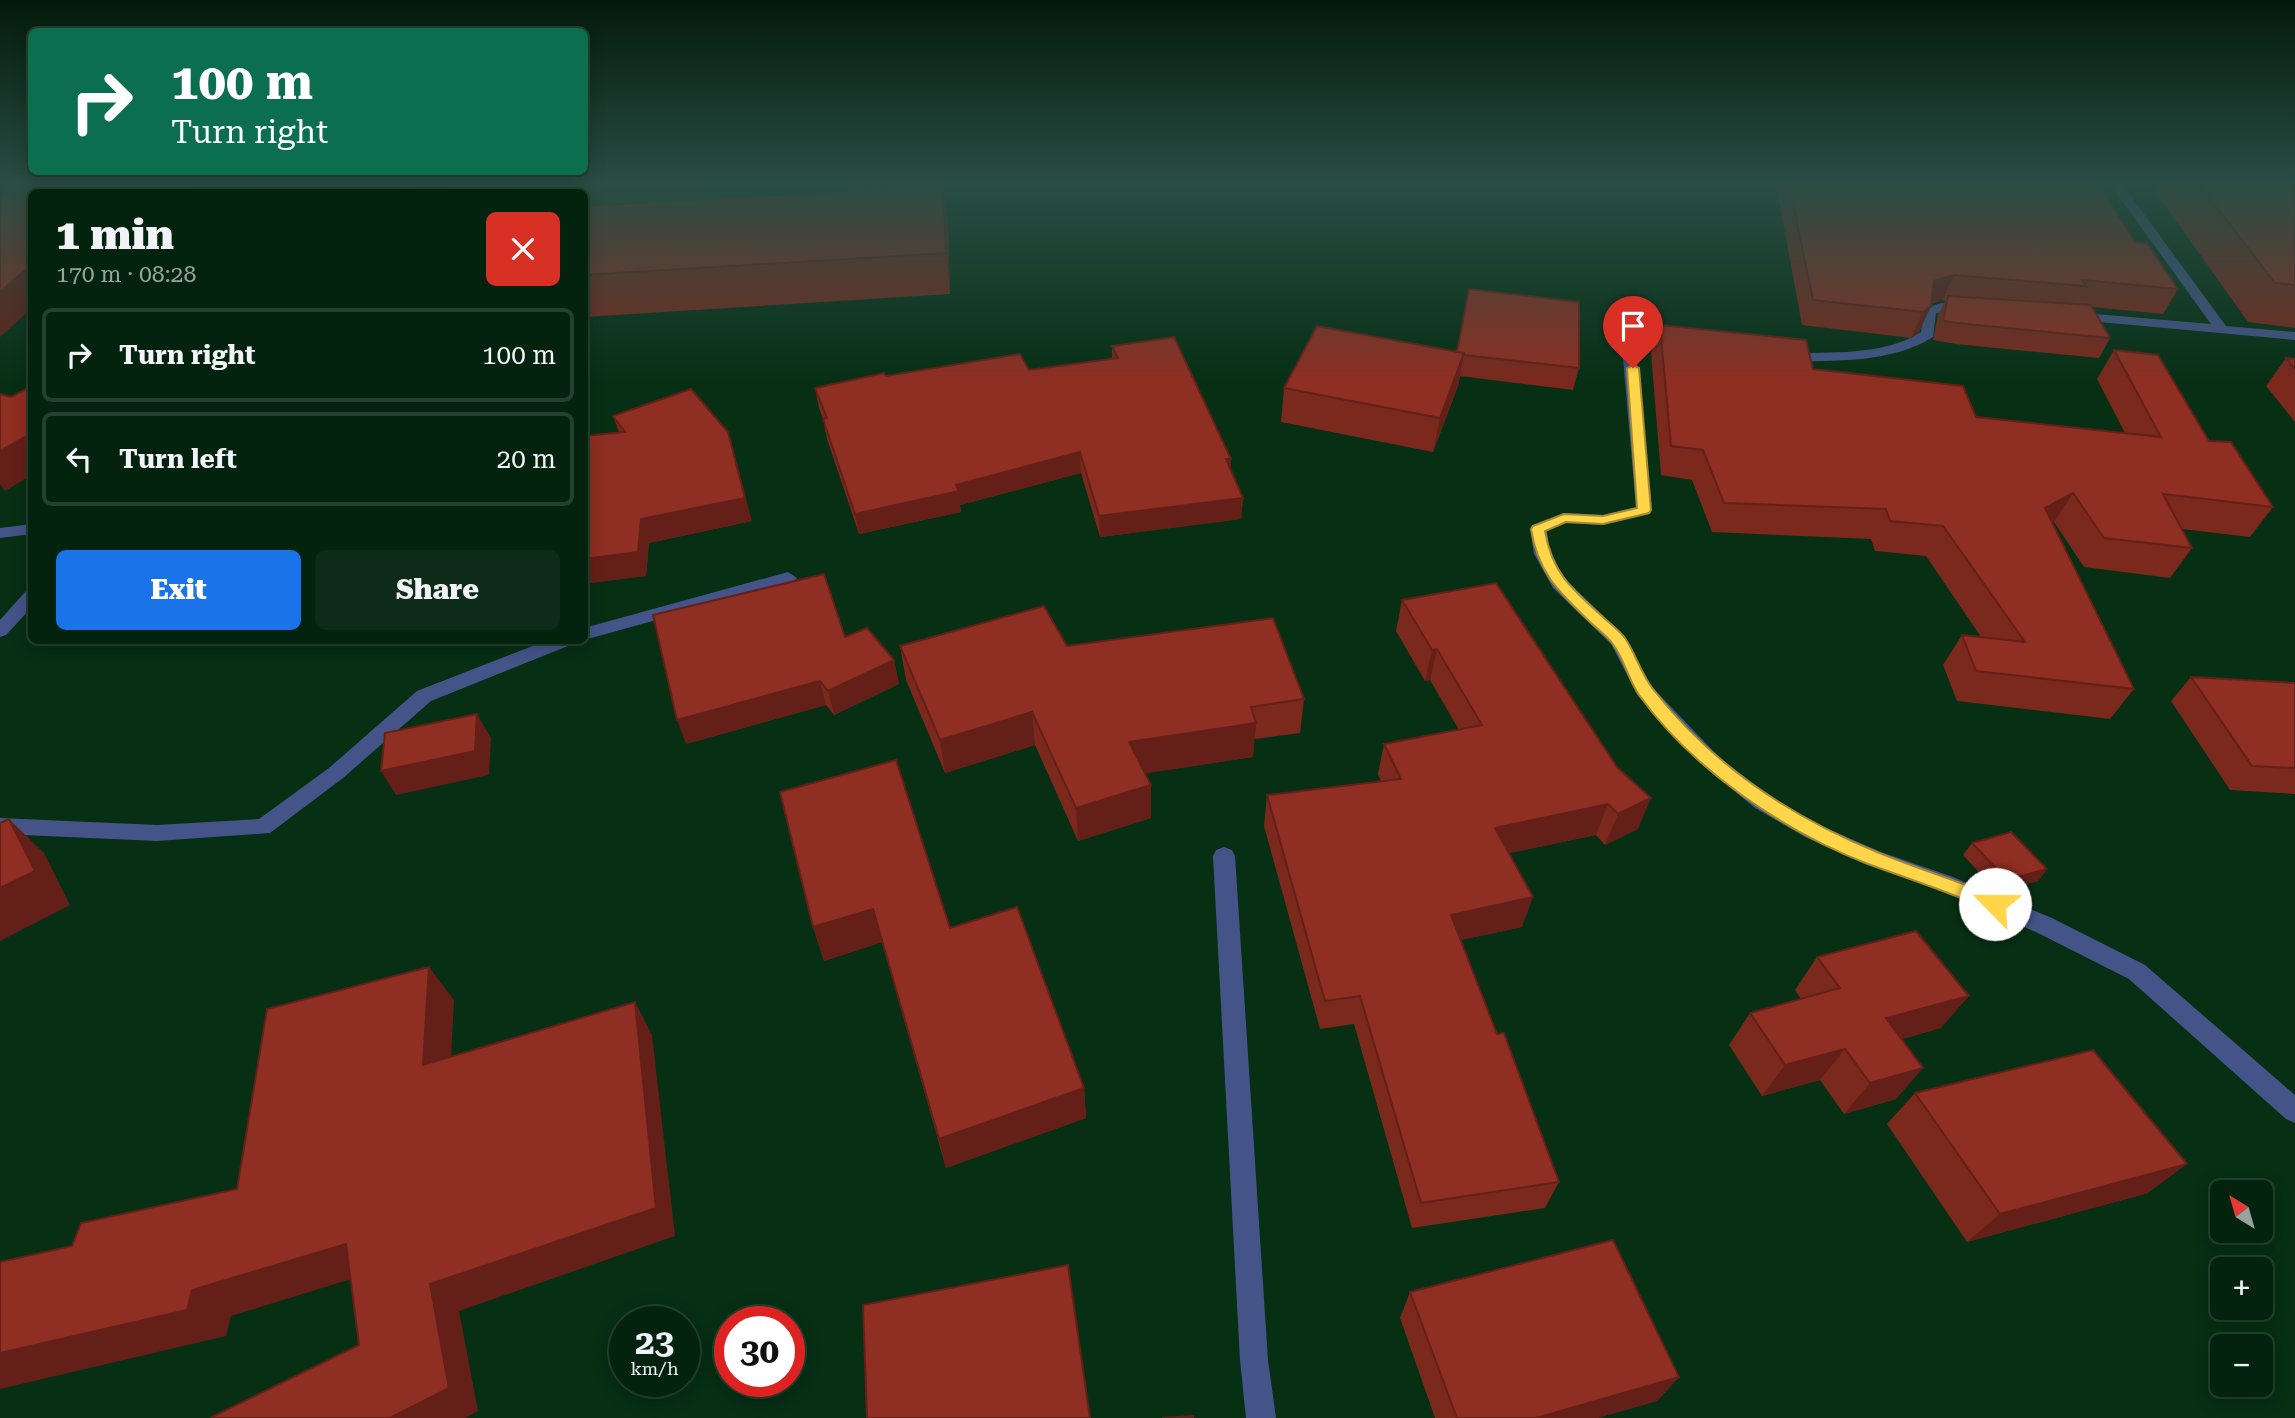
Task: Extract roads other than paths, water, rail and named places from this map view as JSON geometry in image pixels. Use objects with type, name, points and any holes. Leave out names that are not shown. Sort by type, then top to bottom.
[{"type":"street","points":[[2164,250],[2221,328]]},
{"type":"street","points":[[1765,357],[1779,359],[1901,347],[1918,343],[1928,334],[1929,311],[1942,306],[1989,310]]},
{"type":"street","points":[[2056,315],[2295,336]]},
{"type":"street","points":[[1699,349],[1659,343],[1629,347],[1644,510],[1603,520],[1564,518],[1538,529],[1542,554],[1559,584],[1618,640],[1645,691],[1670,720],[1712,762],[1762,802],[1824,836],[1873,858],[1945,883],[2045,925],[2137,972],[2295,1111]]},
{"type":"street","points":[[0,533],[28,530]]},
{"type":"street","points":[[588,633],[788,578]]},
{"type":"street","points":[[0,631],[28,600]]},
{"type":"street","points":[[0,827],[157,833],[263,827],[336,773],[424,696],[557,644]]},
{"type":"street","points":[[1224,856],[1254,1360],[1262,1418]]}]
